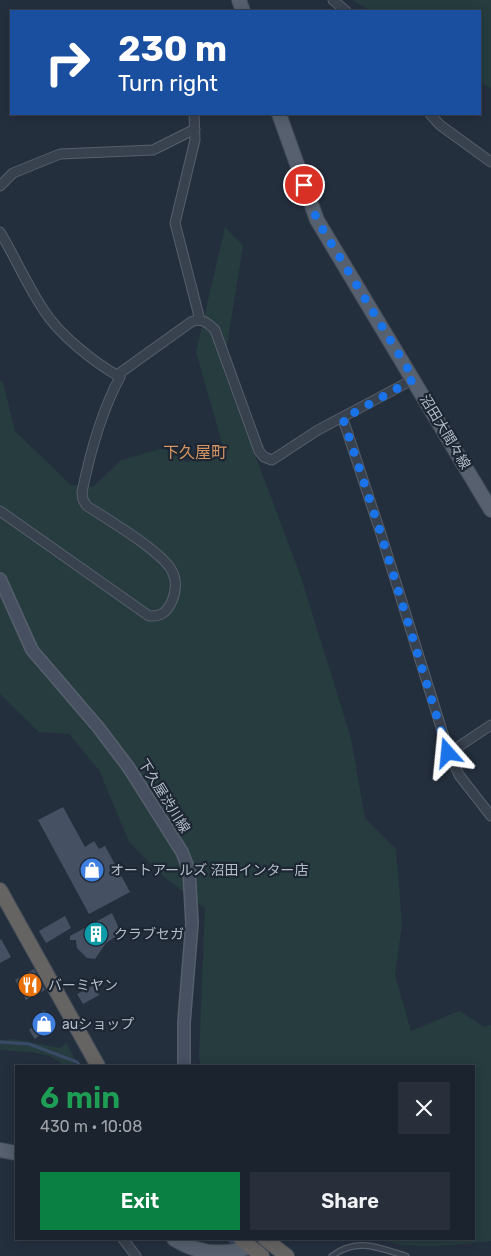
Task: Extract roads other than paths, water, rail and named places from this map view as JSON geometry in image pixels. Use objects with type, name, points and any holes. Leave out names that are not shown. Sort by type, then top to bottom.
[{"type":"highway","points":[[0,890],[97,1065]]},
{"type":"highway","points":[[266,1240],[287,1256]]},
{"type":"highway","points":[[250,1241],[262,1256]]},
{"type":"main road","name":"沼田大間々線","points":[[279,115],[317,220],[491,510]]},
{"type":"main road","name":"下久屋渋川線","points":[[0,579],[32,650],[98,727],[129,768],[182,852],[189,870],[192,923],[184,1023],[184,1065]]},
{"type":"main road","points":[[0,1150],[15,1153]]},
{"type":"main road","points":[[176,1240],[197,1250],[216,1255],[234,1253],[250,1241]]},
{"type":"street","points":[[333,0],[345,10]]},
{"type":"street","points":[[194,115],[195,140],[175,223],[200,320],[215,330],[259,451],[264,457],[272,460],[281,456],[318,430],[343,419],[414,379]]},
{"type":"street","points":[[431,115],[440,125],[491,162]]},
{"type":"street","points":[[0,186],[13,173],[60,154],[153,150],[195,129]]},
{"type":"street","points":[[0,232],[43,310],[54,324],[94,359],[120,377],[110,395],[94,441],[82,492],[83,500],[87,506],[160,557],[171,569],[175,577],[175,590],[169,608],[156,617],[149,616],[0,511]]},
{"type":"street","points":[[117,375],[191,322],[200,320]]},
{"type":"street","points":[[343,419],[380,531],[448,753],[459,775],[491,816]]},
{"type":"street","points":[[448,753],[491,726]]},
{"type":"street","points":[[124,1240],[136,1256]]},
{"type":"lane","points":[[332,1256],[344,1247],[366,1245],[406,1256]]},
{"type":"waterway","points":[[0,1042],[29,1044],[77,1062],[79,1065]]},
{"type":"waterway","points":[[229,1240],[237,1246]]},
{"type":"place","name":"オートアールズ 沼田インター店","points":[[92,870]]},
{"type":"place","name":"クラブセガ","points":[[96,934]]},
{"type":"place","name":"バーミヤン","points":[[30,985]]},
{"type":"place","name":"auショップ","points":[[44,1024]]},
{"type":"district","name":"下久屋町","points":[[195,452]]}]
